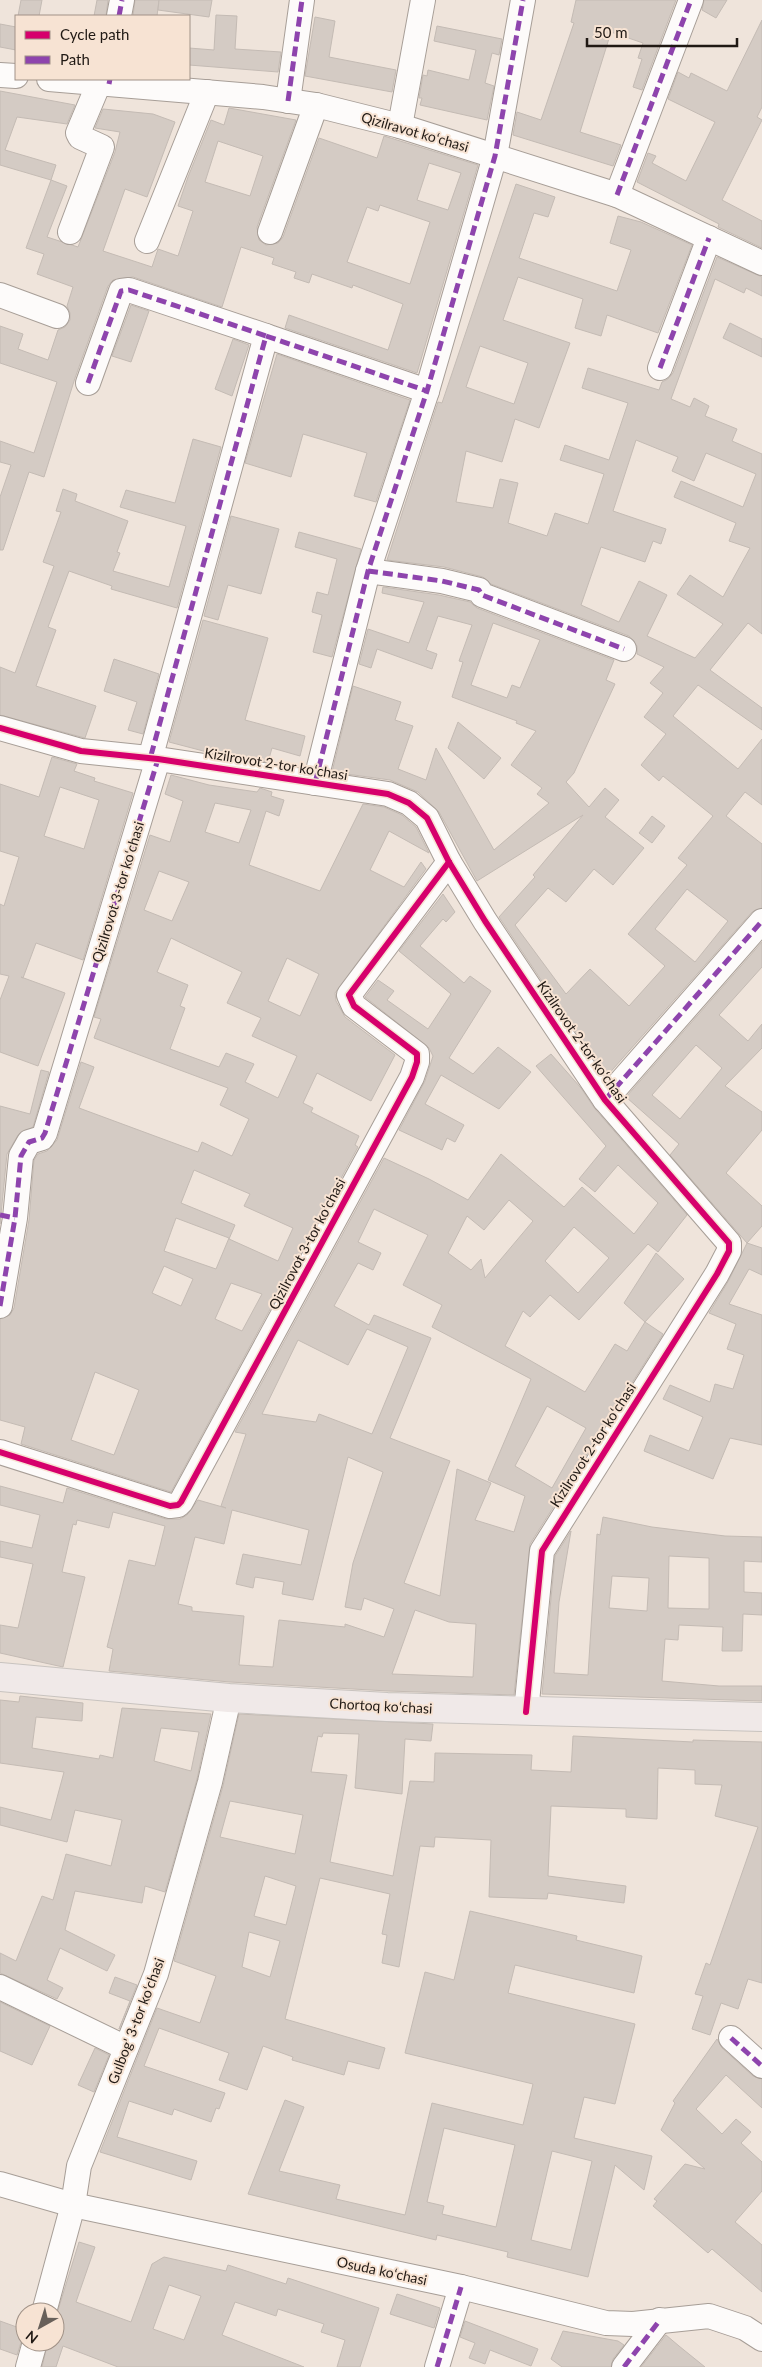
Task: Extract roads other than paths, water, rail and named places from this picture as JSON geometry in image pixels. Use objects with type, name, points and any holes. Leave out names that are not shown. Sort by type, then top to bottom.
[{"type":"main road","name":"Chortoq koʻchasi","points":[[0,1677],[230,1698],[526,1712],[762,1717]]},
{"type":"street","points":[[119,15],[122,0]]},
{"type":"street","points":[[288,101],[302,0]]},
{"type":"street","points":[[400,126],[423,0]]},
{"type":"street","points":[[315,783],[368,572],[428,392],[495,156],[523,0]]},
{"type":"street","points":[[617,195],[691,0]]},
{"type":"street","name":"Qizilravot koʻchasi","points":[[69,80],[106,82],[288,101],[316,105],[400,126],[617,195],[762,263]]},
{"type":"street","points":[[70,232],[102,147],[80,138],[78,133],[106,82]]},
{"type":"street","points":[[147,241],[207,92]]},
{"type":"street","points":[[270,232],[316,105]]},
{"type":"street","points":[[660,368],[709,238]]},
{"type":"street","points":[[88,382],[121,291],[129,290],[428,392]]},
{"type":"street","points":[[0,295],[57,316]]},
{"type":"street","name":"Qizilrovot 3-tor koʻchasi","points":[[0,1306],[7,1216],[23,1151],[29,1142],[42,1138],[45,1133],[154,760],[266,336]]},
{"type":"street","points":[[368,572],[442,581],[479,590],[482,595],[624,649]]},
{"type":"street","name":"Kizilrovot 2-tor koʻchasi","points":[[0,728],[81,751],[388,794],[409,802],[427,818],[449,862],[485,921],[605,1100],[723,1234],[729,1244],[729,1251],[717,1274],[542,1551],[526,1712]]},
{"type":"street","name":"Qizilrovot 3-tor koʻchasi","points":[[0,1452],[170,1506],[178,1505],[182,1502],[412,1077],[417,1062],[417,1054],[354,1006],[350,995],[449,862]]},
{"type":"street","points":[[605,1100],[762,921]]},
{"type":"street","name":"Gulbog' 3-tor koʻchasi","points":[[47,2302],[73,2205],[79,2166],[156,1974],[210,1782],[230,1698]]},
{"type":"street","points":[[0,1987],[126,2048]]},
{"type":"street","points":[[731,2038],[762,2066]]},
{"type":"street","name":"Osuda koʻchasi","points":[[0,2184],[73,2205],[460,2288],[606,2323],[633,2324],[709,2316],[745,2328],[762,2339]]},
{"type":"street","points":[[437,2367],[460,2288]]},
{"type":"street","points":[[624,2367],[660,2320]]},
{"type":"street","points":[[28,2367],[32,2352]]}]
